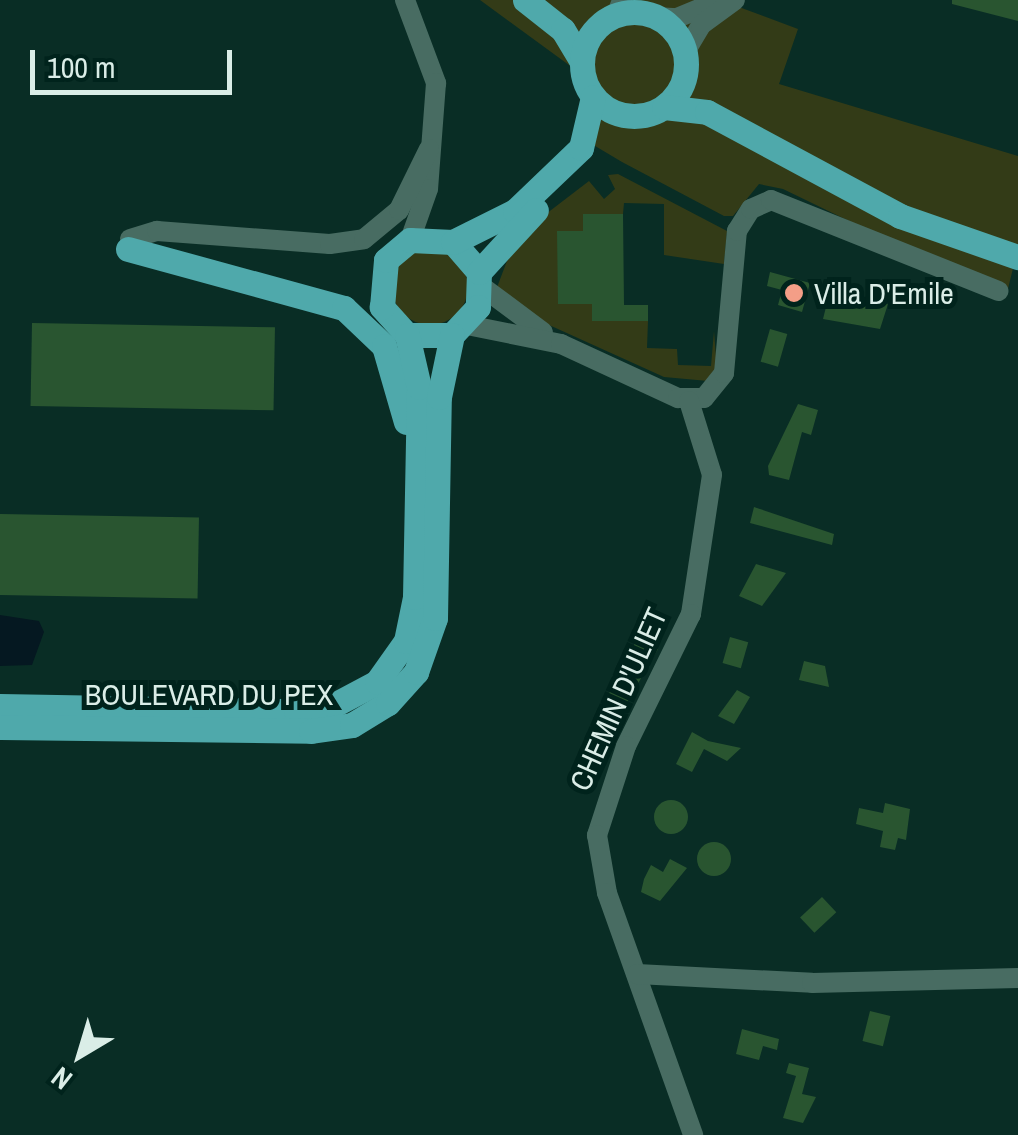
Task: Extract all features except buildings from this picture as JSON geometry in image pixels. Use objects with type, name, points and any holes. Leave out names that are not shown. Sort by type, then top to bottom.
[{"type":"main road","points":[[525,0],[570,19],[649,10],[685,60],[701,94],[746,131]]},
{"type":"main road","points":[[525,0],[562,30],[582,62],[593,97],[591,127],[572,162],[515,211],[453,242],[410,240],[386,260],[378,283],[388,318],[407,335],[459,330],[480,279],[626,116],[664,107],[693,107],[746,131],[934,232],[1018,257]]},
{"type":"main road","points":[[582,62],[589,38],[615,12]]},
{"type":"main road","points":[[664,107],[685,60]]},
{"type":"main road","points":[[593,97],[626,116]]},
{"type":"main road","points":[[453,242],[480,279]]},
{"type":"main road","points":[[129,244],[320,297],[371,330],[404,401],[414,508]]},
{"type":"main road","name":"BOULEVARD DU PEX","points":[[0,726],[311,732],[352,725],[388,703],[416,672],[435,618],[439,397],[459,330]]},
{"type":"main road","name":"BOULEVARD DU PEX","points":[[0,706],[296,710],[352,698],[390,668],[406,641],[415,597],[418,366],[407,335]]},
{"type":"street","points":[[405,0],[436,83],[428,190],[410,240]]},
{"type":"street","points":[[649,10],[677,18],[719,0]]},
{"type":"street","points":[[685,60],[701,25],[736,0]]},
{"type":"street","points":[[129,244],[157,231],[330,244],[364,238],[399,210],[429,149]]},
{"type":"street","points":[[480,279],[561,344],[689,401],[711,393],[724,373],[737,230],[751,209],[771,200],[998,291]]},
{"type":"street","points":[[459,330],[561,344]]},
{"type":"street","name":"CHEMIN D'ULIET","points":[[689,401],[712,475],[691,614],[626,746],[597,835],[600,872],[693,1135]]},
{"type":"street","points":[[637,974],[812,983],[1018,978]]},
{"type":"green space","points":[[480,0],[720,0],[798,29],[779,84],[1018,156],[1018,248],[1006,297],[783,189],[759,184],[733,216],[724,216],[622,162],[580,137],[585,116],[573,68]]},
{"type":"green space","points":[[618,174],[727,231],[724,264],[664,255],[664,204],[624,203],[623,214],[583,214],[583,231],[558,232],[558,304],[592,301],[593,321],[648,321],[647,348],[677,349],[678,365],[711,366],[714,331],[717,370],[708,381],[664,377],[538,320],[496,290],[513,245],[542,217],[589,181],[604,199],[615,189],[608,175]]},
{"type":"green space","points":[[430,249],[457,260],[468,287],[457,314],[430,325],[403,314],[392,287],[403,260]]},
{"type":"water","points":[[0,615],[39,621],[44,632],[32,665],[0,666]]},
{"type":"place","name":"Villa D'Emile","points":[[794,293]]}]
